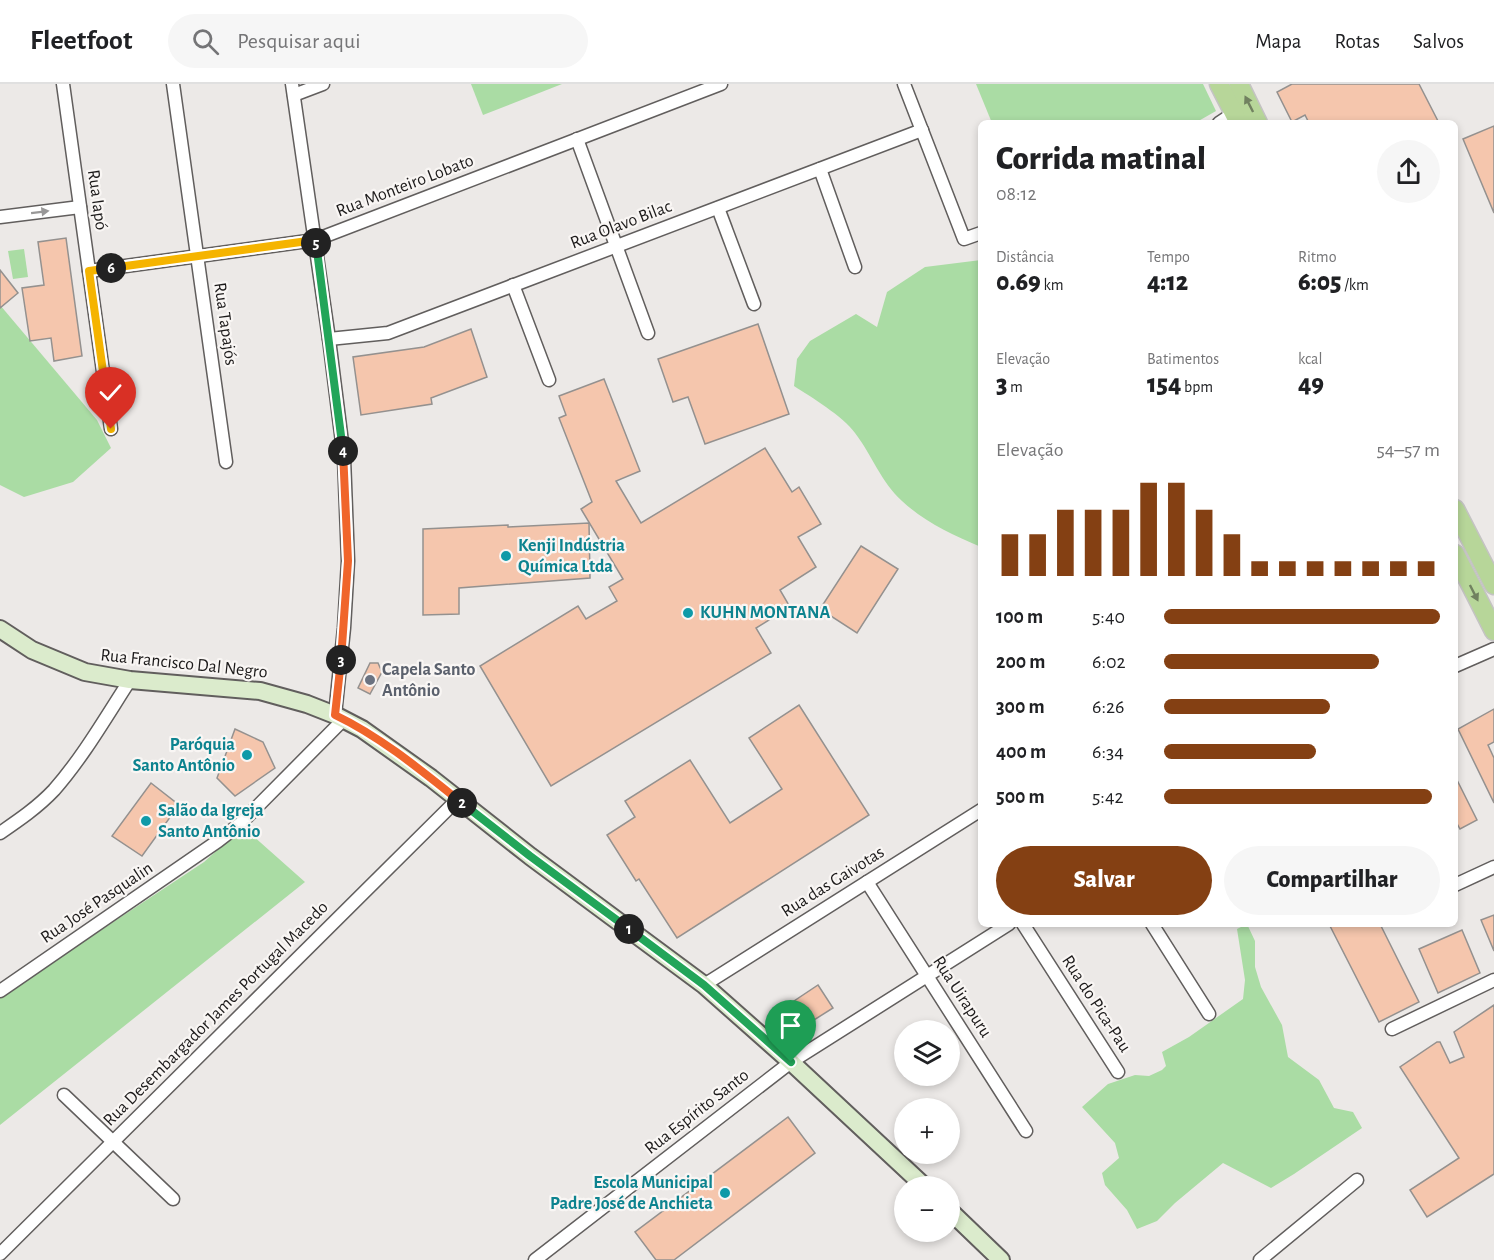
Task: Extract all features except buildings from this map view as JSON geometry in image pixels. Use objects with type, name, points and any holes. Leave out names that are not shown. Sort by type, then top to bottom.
[{"type":"main road","points":[[1219,84],[1230,120]]},
{"type":"main road","points":[[1239,84],[1257,120]]},
{"type":"main road","points":[[1458,515],[1494,585]]},
{"type":"main road","points":[[1458,560],[1494,631]]},
{"type":"street","name":"Rua Iapó","points":[[63,84],[111,429]]},
{"type":"street","name":"Rua Tapajós","points":[[173,84],[226,462]]},
{"type":"street","points":[[323,84],[293,90],[344,458],[348,561],[340,717]]},
{"type":"street","name":"Rua Monteiro Lobato","points":[[89,271],[315,240],[721,84]]},
{"type":"street","points":[[904,84],[964,239],[978,234]]},
{"type":"street","name":"Rua Olavo Bilac","points":[[329,339],[388,333],[922,130]]},
{"type":"street","points":[[577,139],[648,333]]},
{"type":"street","points":[[820,169],[855,267]]},
{"type":"street","points":[[0,217],[80,207]]},
{"type":"street","points":[[718,208],[754,304]]},
{"type":"street","points":[[513,285],[549,380]]},
{"type":"street","name":"Rua Francisco Dal Negro","points":[[0,629],[32,650],[85,672],[130,680],[260,691],[281,695],[340,717],[394,751],[530,856],[704,985],[913,1176]]},
{"type":"street","points":[[1458,665],[1494,649]]},
{"type":"street","points":[[0,833],[23,818],[53,790],[130,680]]},
{"type":"street","name":"Rua José Pasqualin","points":[[0,991],[240,824],[340,717]]},
{"type":"street","name":"Rua Desembargador James Portugal Macedo","points":[[0,1254],[458,799]]},
{"type":"street","name":"Rua das Gaivotas","points":[[704,985],[978,812]]},
{"type":"street","points":[[1458,884],[1494,867]]},
{"type":"street","name":"Rua Uirapuru","points":[[867,882],[1026,1131]]},
{"type":"street","name":"Rua Espírito Santo","points":[[535,1260],[791,1062],[1003,927]]},
{"type":"street","name":"Rua do Pica-Pau","points":[[1025,927],[1118,1072]]},
{"type":"street","points":[[1154,927],[1209,1014]]},
{"type":"street","points":[[1392,1029],[1494,980]]},
{"type":"street","points":[[64,1095],[173,1198]]},
{"type":"street","points":[[1260,1260],[1357,1180]]},
{"type":"street","points":[[960,1221],[1001,1260]]},
{"type":"green space","points":[[471,84],[562,84],[483,115]]},
{"type":"green space","points":[[976,84],[1203,84],[1216,111],[1200,120],[991,120]]},
{"type":"green space","points":[[24,249],[28,277],[13,279],[8,251]]},
{"type":"green space","points":[[978,260],[978,546],[949,533],[911,509],[882,477],[850,427],[826,407],[794,386],[797,359],[810,341],[856,314],[877,327],[887,292],[925,267]]},
{"type":"green space","points":[[0,305],[97,420],[111,448],[73,482],[24,497],[0,485]]},
{"type":"green space","points":[[243,827],[305,882],[0,1125],[0,997],[204,862]]},
{"type":"green space","points":[[1248,927],[1255,941],[1255,967],[1261,987],[1282,1025],[1288,1057],[1319,1080],[1334,1108],[1353,1112],[1362,1128],[1271,1188],[1223,1163],[1157,1221],[1137,1229],[1127,1210],[1105,1185],[1102,1173],[1119,1158],[1115,1143],[1082,1107],[1108,1084],[1135,1075],[1149,1076],[1162,1070],[1166,1066],[1162,1052],[1189,1037],[1243,999],[1245,980],[1237,929]]},
{"type":"place","name":"Kenji Indústria Química Ltda","points":[[506,556]]},
{"type":"place","name":"KUHN MONTANA","points":[[688,613]]},
{"type":"place","name":"Capela Santo Antônio","points":[[370,680]]},
{"type":"place","name":"Paróquia Santo Antônio","points":[[247,755]]},
{"type":"place","name":"Salão da Igreja Santo Antônio","points":[[146,821]]},
{"type":"place","name":"Escola Municipal Padre José de Anchieta","points":[[725,1193]]},
{"type":"route","points":[[111,429],[89,271],[315,240],[341,428],[346,493],[348,561],[335,715],[362,729],[394,751],[530,856],[704,985],[791,1062]]}]
